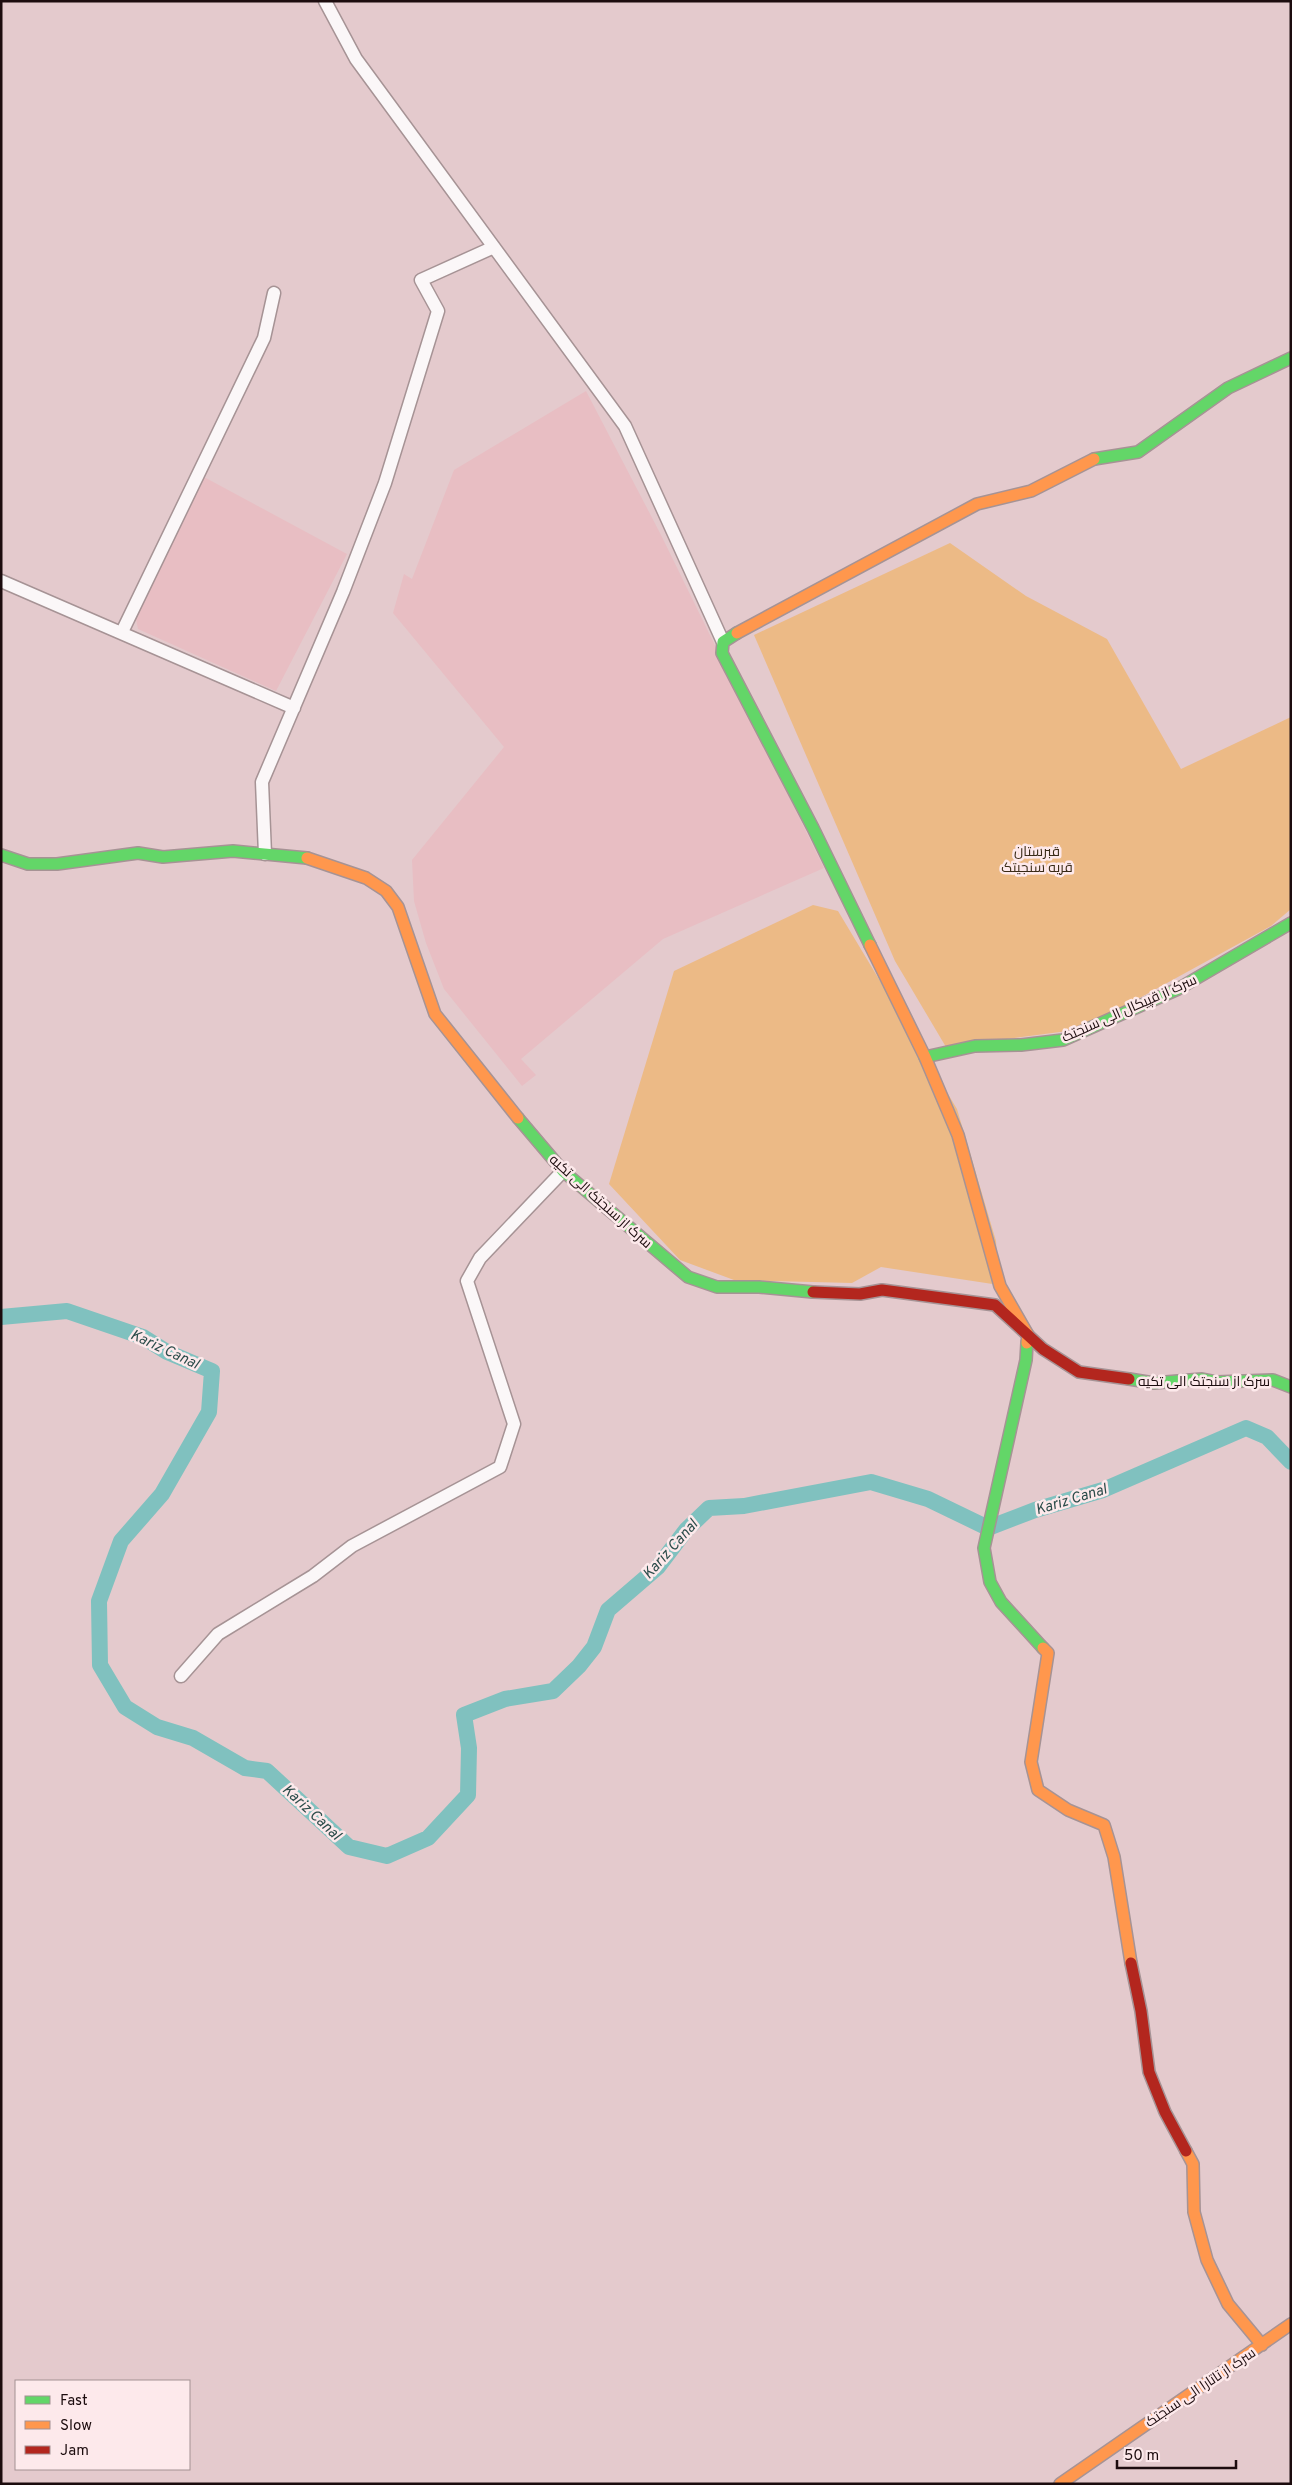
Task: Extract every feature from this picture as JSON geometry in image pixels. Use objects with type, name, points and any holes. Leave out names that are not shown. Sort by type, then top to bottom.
[{"type":"street","points":[[325,1],[356,59],[625,426],[723,642],[722,653],[814,828],[925,1057],[958,1135],[1000,1286],[1028,1335],[1026,1360],[984,1548],[990,1582],[1001,1602],[1048,1653],[1031,1762],[1038,1790],[1068,1810],[1104,1825],[1114,1857],[1128,1945],[1142,2011],[1149,2072],[1164,2112],[1193,2164],[1194,2212],[1207,2260],[1228,2304],[1262,2345]]},
{"type":"street","points":[[265,854],[262,782],[385,483],[438,311],[421,280],[494,247]]},
{"type":"street","points":[[122,632],[264,338],[274,293]]},
{"type":"street","points":[[723,642],[977,504],[1031,490],[1093,459],[1138,452],[1228,388],[1291,358]]},
{"type":"street","points":[[1,581],[294,708]]},
{"type":"street","name":"سرک از سنجتک الی تکیه","points":[[1,855],[28,864],[57,864],[138,853],[163,857],[233,851],[306,858],[366,878],[386,892],[398,906],[435,1014],[484,1078],[564,1171],[688,1276],[717,1287],[759,1287],[835,1294],[860,1294],[882,1290],[996,1304],[1043,1349],[1079,1372],[1154,1383],[1202,1379],[1217,1382],[1274,1380],[1291,1387]]},
{"type":"street","name":"سرک از قپیکال الی سنجتک","points":[[925,1057],[976,1046],[1021,1045],[1063,1040],[1178,989],[1291,923]]},
{"type":"street","points":[[181,1676],[218,1634],[313,1576],[352,1546],[500,1467],[514,1424],[467,1281],[480,1258],[564,1171]]},
{"type":"street","name":"سرک از تاتارا الی سنجتک","points":[[1060,2484],[1291,2324]]},
{"type":"shaded area","points":[[586,391],[661,535],[824,868],[663,939],[521,1059],[536,1075],[522,1086],[444,989],[426,943],[414,901],[412,860],[504,747],[393,613],[404,574],[412,579],[454,470]]},
{"type":"shaded area","points":[[204,477],[347,554],[276,691],[138,629],[136,619]]},
{"type":"green space","name":"قبرستان قریه سنجیتک","points":[[950,543],[1026,596],[1107,639],[1181,769],[1291,717],[1291,909],[1271,926],[1083,1029],[946,1047],[895,961],[754,635]]},
{"type":"green space","points":[[813,905],[838,911],[957,1109],[996,1241],[999,1285],[881,1267],[852,1283],[734,1280],[680,1260],[609,1184],[674,971]]},
{"type":"waterway","name":"Kariz Canal","points":[[1,1317],[67,1311],[143,1337],[167,1352],[212,1371],[209,1412],[162,1494],[121,1541],[99,1601],[100,1665],[125,1707],[157,1727],[193,1738],[245,1768],[267,1771],[349,1847],[387,1856],[428,1838],[468,1795],[469,1748],[464,1715],[505,1699],[553,1691],[579,1666],[594,1647],[608,1610],[658,1567],[686,1530],[709,1508],[744,1506],[871,1482],[928,1499],[988,1528],[1035,1510],[1103,1490],[1246,1428],[1267,1437],[1291,1462]]},
{"type":"traffic: fast","points":[[1094,459],[1138,452],[1228,388],[1291,358]]},
{"type":"traffic: fast","points":[[737,633],[723,642],[722,653],[813,828],[870,945]]},
{"type":"traffic: fast","points":[[1,855],[28,864],[57,864],[138,853],[163,857],[233,851],[307,858]]},
{"type":"traffic: fast","points":[[925,1057],[975,1046],[1021,1045],[1063,1040],[1178,989],[1291,923]]},
{"type":"traffic: fast","points":[[518,1118],[563,1171],[688,1277],[717,1287],[759,1287],[813,1292]]},
{"type":"traffic: fast","points":[[1027,1343],[1026,1360],[984,1548],[990,1582],[1001,1602],[1043,1648]]},
{"type":"traffic: fast","points":[[1129,1379],[1154,1383],[1202,1379],[1217,1382],[1273,1380],[1291,1387]]},
{"type":"traffic: slow","points":[[737,633],[977,504],[1031,491],[1094,459]]},
{"type":"traffic: slow","points":[[307,858],[366,878],[386,891],[398,907],[435,1014],[518,1118]]},
{"type":"traffic: slow","points":[[870,945],[925,1057],[958,1135],[1000,1286],[1028,1335],[1027,1343]]},
{"type":"traffic: slow","points":[[1043,1648],[1048,1653],[1031,1762],[1038,1790],[1068,1810],[1104,1825],[1114,1857],[1131,1963]]},
{"type":"traffic: slow","points":[[1186,2151],[1193,2164],[1194,2212],[1207,2260],[1228,2304],[1262,2345]]},
{"type":"traffic: slow","points":[[1060,2484],[1291,2324]]},
{"type":"traffic: jam","points":[[813,1292],[860,1294],[882,1290],[995,1305],[1043,1349],[1079,1372],[1129,1379]]},
{"type":"traffic: jam","points":[[1131,1963],[1141,2011],[1149,2072],[1165,2112],[1186,2151]]}]
